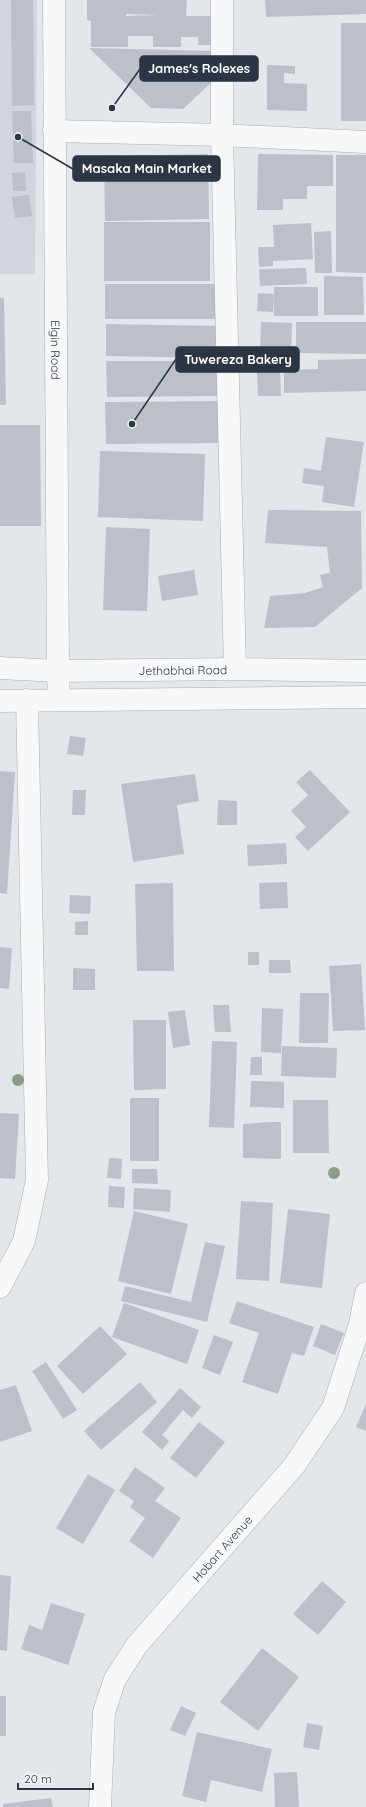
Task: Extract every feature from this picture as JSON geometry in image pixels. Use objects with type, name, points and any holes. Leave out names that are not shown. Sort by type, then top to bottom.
[{"type":"street","name":"Elgin Road","points":[[54,0],[58,671],[60,700]]},
{"type":"street","points":[[222,0],[222,135],[235,670]]},
{"type":"street","points":[[54,131],[222,135],[366,142]]},
{"type":"street","name":"Jethabhai Road","points":[[0,668],[58,671],[366,671]]},
{"type":"street","points":[[0,701],[366,697]]},
{"type":"street","points":[[0,1287],[24,1241],[37,1180],[27,700]]},
{"type":"street","name":"Hobart Avenue","points":[[100,1807],[104,1712],[115,1679],[137,1645],[294,1466],[333,1408],[360,1324],[366,1293]]},
{"type":"shaded area","points":[[0,0],[37,0],[35,274],[0,274]]},
{"type":"building","points":[[11,0],[33,0],[34,105],[12,106]]},
{"type":"building","points":[[87,0],[187,0],[186,16],[214,16],[214,45],[198,45],[198,37],[181,37],[181,47],[153,47],[153,36],[128,36],[128,47],[91,47],[91,21],[87,20]],"holes":[[[126,14],[161,15],[126,16]]]},
{"type":"building","points":[[265,0],[366,0],[366,14],[266,17]]},
{"type":"building","points":[[341,23],[366,23],[366,121],[341,121]]},
{"type":"building","points":[[89,48],[216,51],[214,80],[183,109],[151,108]]},
{"type":"building","points":[[267,65],[295,66],[295,74],[284,73],[284,83],[307,84],[307,111],[267,110]]},
{"type":"building","points":[[12,111],[31,111],[33,163],[14,163]]},
{"type":"building","points":[[208,154],[209,219],[105,221],[104,156]]},
{"type":"building","points":[[258,154],[333,155],[333,186],[307,186],[307,199],[283,199],[283,210],[257,210]]},
{"type":"building","points":[[336,155],[366,155],[366,273],[336,272]]},
{"type":"building","points":[[25,172],[26,191],[13,191],[12,173]]},
{"type":"building","points":[[29,195],[32,216],[15,218],[12,197]]},
{"type":"building","points":[[104,222],[210,222],[210,281],[104,281]]},
{"type":"building","points":[[311,223],[313,259],[273,261],[273,266],[259,267],[258,247],[274,247],[273,225]]},
{"type":"building","points":[[331,231],[332,273],[315,273],[314,232]]},
{"type":"building","points":[[306,268],[307,284],[260,286],[259,269]]},
{"type":"building","points":[[324,276],[363,277],[364,315],[324,315]]},
{"type":"building","points":[[105,284],[217,284],[217,319],[105,319]]},
{"type":"building","points":[[274,287],[318,287],[318,316],[274,316]]},
{"type":"building","points":[[258,293],[274,294],[273,312],[257,311]]},
{"type":"building","points":[[0,298],[4,298],[6,405],[0,405]]},
{"type":"building","points":[[261,322],[292,323],[291,358],[260,357]]},
{"type":"building","points":[[296,322],[366,322],[366,354],[296,353]]},
{"type":"building","points":[[106,324],[220,326],[220,358],[106,356]]},
{"type":"building","points":[[366,359],[366,391],[284,393],[284,370],[318,369],[318,360]]},
{"type":"building","points":[[106,361],[222,361],[222,396],[107,397]]},
{"type":"building","points":[[280,370],[281,396],[258,396],[257,371]]},
{"type":"building","points":[[222,401],[222,443],[106,444],[105,402]]},
{"type":"building","points":[[0,425],[40,425],[41,526],[0,526]]},
{"type":"building","points":[[326,437],[364,442],[354,507],[322,502],[324,486],[302,483],[304,468],[321,471]]},
{"type":"building","points":[[100,451],[205,454],[203,521],[98,517]]},
{"type":"building","points":[[268,510],[361,511],[362,588],[315,627],[264,628],[270,596],[305,593],[323,587],[320,575],[330,573],[327,547],[265,543]]},
{"type":"building","points":[[106,527],[150,529],[147,611],[103,610]]},
{"type":"building","points":[[194,570],[198,595],[162,601],[158,576]]},
{"type":"building","points":[[70,736],[86,738],[83,756],[67,754]]},
{"type":"building","points":[[310,770],[350,812],[308,851],[295,837],[306,827],[291,811],[308,795],[296,782]]},
{"type":"building","points":[[0,771],[15,772],[7,894],[0,893]]},
{"type":"building","points":[[195,774],[199,801],[177,805],[184,854],[133,862],[121,784]]},
{"type":"building","points":[[73,790],[86,790],[85,815],[72,815]]},
{"type":"building","points":[[218,800],[237,801],[237,825],[217,825]]},
{"type":"building","points":[[286,843],[287,864],[248,866],[247,845]]},
{"type":"building","points":[[287,882],[288,908],[260,909],[259,883]]},
{"type":"building","points":[[173,883],[174,971],[137,971],[135,884]]},
{"type":"building","points":[[70,895],[91,896],[90,914],[69,913]]},
{"type":"building","points":[[88,921],[88,935],[75,935],[75,922]]},
{"type":"building","points":[[0,947],[12,948],[9,989],[0,988]]},
{"type":"building","points":[[248,952],[259,952],[259,965],[248,965]]},
{"type":"building","points":[[269,960],[290,960],[291,973],[269,973]]},
{"type":"building","points":[[361,964],[365,1030],[333,1031],[329,966]]},
{"type":"building","points":[[73,968],[95,969],[95,990],[73,990]]},
{"type":"building","points":[[300,993],[329,993],[328,1043],[299,1043]]},
{"type":"building","points":[[213,1005],[229,1005],[231,1032],[215,1032]]},
{"type":"building","points":[[262,1008],[283,1009],[281,1053],[261,1052]]},
{"type":"building","points":[[185,1010],[190,1045],[173,1048],[168,1012]]},
{"type":"building","points":[[133,1020],[166,1020],[166,1089],[134,1090]]},
{"type":"building","points":[[212,1041],[237,1042],[234,1128],[209,1127]]},
{"type":"building","points":[[282,1046],[337,1048],[336,1078],[281,1076]]},
{"type":"building","points":[[251,1057],[262,1057],[262,1075],[250,1075]]},
{"type":"building","points":[[251,1081],[284,1082],[284,1108],[250,1107]]},
{"type":"building","points":[[130,1098],[159,1098],[159,1161],[130,1161]]},
{"type":"building","points":[[293,1100],[328,1100],[329,1153],[293,1153]]},
{"type":"building","points":[[0,1113],[19,1114],[15,1179],[0,1178]]},
{"type":"building","points":[[281,1122],[281,1159],[243,1158],[243,1124]]},
{"type":"building","points":[[109,1158],[122,1159],[121,1179],[107,1178]]},
{"type":"building","points":[[132,1169],[157,1169],[158,1184],[132,1183]]},
{"type":"building","points":[[109,1186],[125,1187],[124,1208],[108,1207]]},
{"type":"building","points":[[134,1188],[171,1190],[170,1212],[133,1209]]},
{"type":"building","points":[[241,1201],[273,1203],[269,1281],[236,1279]]},
{"type":"building","points":[[288,1209],[330,1214],[322,1288],[280,1283]]},
{"type":"building","points":[[134,1211],[188,1224],[171,1294],[118,1281]]},
{"type":"building","points":[[205,1242],[225,1246],[207,1322],[121,1301],[125,1286],[191,1302]]},
{"type":"building","points":[[237,1301],[314,1327],[304,1356],[292,1353],[278,1394],[242,1382],[259,1333],[229,1323]]},
{"type":"building","points":[[124,1303],[199,1330],[187,1364],[112,1337]]},
{"type":"building","points":[[321,1324],[344,1333],[335,1355],[313,1346]]},
{"type":"building","points":[[100,1326],[127,1354],[83,1394],[57,1366]]},
{"type":"building","points":[[214,1335],[233,1342],[220,1375],[202,1368]]},
{"type":"building","points":[[46,1362],[77,1410],[63,1419],[32,1371]]},
{"type":"building","points":[[140,1382],[157,1402],[101,1450],[84,1431]]},
{"type":"building","points":[[16,1385],[32,1431],[0,1442],[0,1390]]},
{"type":"building","points":[[180,1388],[201,1407],[192,1418],[183,1410],[162,1435],[169,1441],[162,1450],[142,1432]]},
{"type":"building","points":[[366,1404],[366,1431],[356,1427]]},
{"type":"building","points":[[199,1422],[225,1442],[196,1478],[170,1458]]},
{"type":"building","points":[[135,1467],[165,1488],[155,1501],[181,1518],[153,1558],[129,1541],[145,1518],[130,1507],[134,1501],[119,1491]]},
{"type":"building","points":[[88,1474],[115,1490],[83,1544],[56,1528]]},
{"type":"building","points":[[0,1575],[11,1576],[7,1651],[0,1650]]},
{"type":"building","points":[[322,1581],[346,1602],[318,1635],[293,1614]]},
{"type":"building","points":[[51,1603],[85,1614],[68,1665],[21,1649],[29,1625],[42,1630]]},
{"type":"building","points":[[262,1648],[299,1677],[258,1731],[220,1702]]},
{"type":"building","points":[[0,1696],[6,1696],[6,1736],[0,1736]]},
{"type":"building","points":[[181,1706],[196,1713],[185,1736],[170,1730]]},
{"type":"building","points":[[307,1723],[323,1726],[319,1750],[303,1747]]},
{"type":"building","points":[[197,1732],[272,1749],[262,1792],[211,1780],[206,1802],[182,1796]]},
{"type":"building","points":[[297,1772],[299,1807],[275,1807],[274,1773]]},
{"type":"building","points":[[51,1798],[53,1807],[3,1807],[3,1804]]},
{"type":"place","name":"James's Rolexes","points":[[112,108]]},
{"type":"place","name":"Masaka Main Market","points":[[18,137]]},
{"type":"place","name":"Tuwereza Bakery","points":[[132,424]]}]
